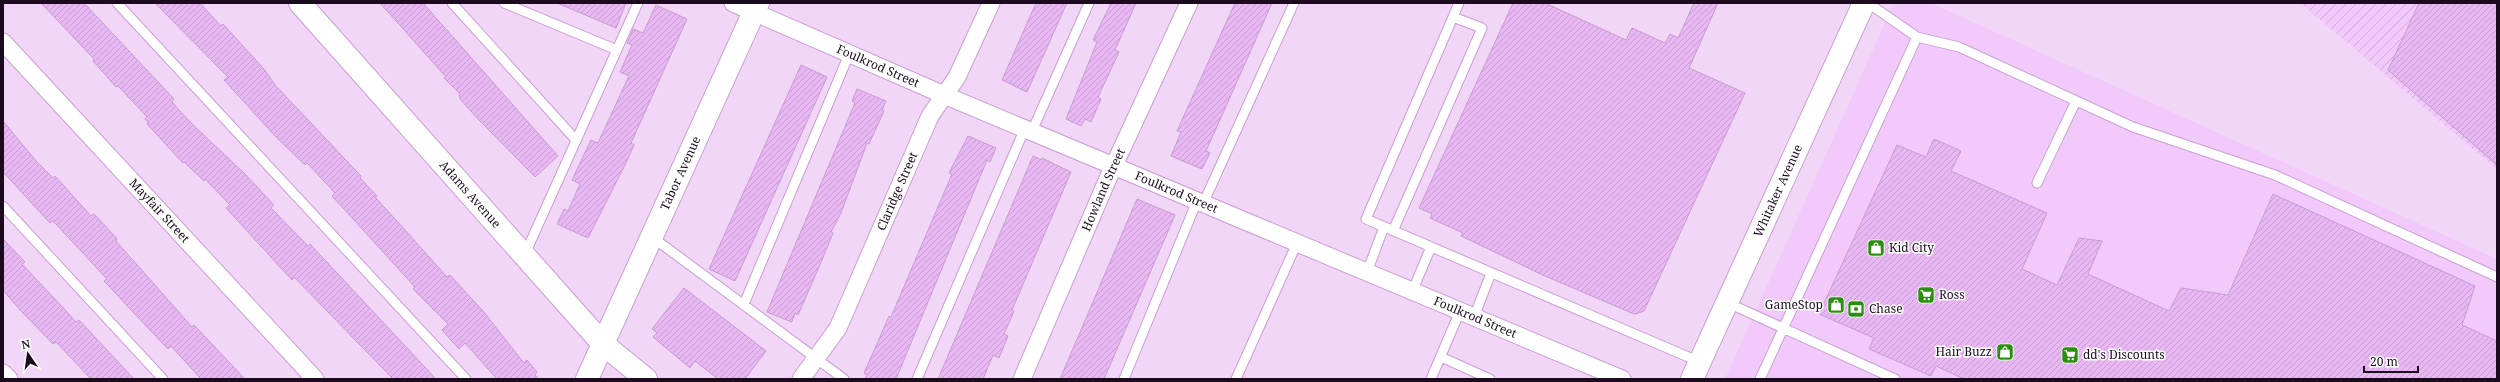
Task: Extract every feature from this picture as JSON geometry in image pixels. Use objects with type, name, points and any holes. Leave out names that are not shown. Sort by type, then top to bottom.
[{"type":"main road","name":"Adams Avenue","points":[[300,3],[525,254],[603,344],[646,379]]},
{"type":"main road","name":"Whitaker Avenue","points":[[1696,370],[1728,303],[1864,3]]},
{"type":"main road","name":"Tabor Avenue","points":[[587,379],[756,7]]},
{"type":"street","name":"Foulkrod Street","points":[[733,3],[756,7],[944,95],[1622,379]]},
{"type":"street","name":"Claridge Street","points":[[801,379],[817,359],[838,328],[930,116],[957,78],[991,3]]},
{"type":"street","name":"Howland Street","points":[[1022,379],[1114,166],[1189,3]]},
{"type":"street","name":"Mayfair Street","points":[[3,42],[315,379]]},
{"type":"street","points":[[3,373],[9,379]]},
{"type":"lane","points":[[117,3],[466,379]]},
{"type":"lane","points":[[452,3],[576,140]]},
{"type":"lane","points":[[504,3],[617,50]]},
{"type":"lane","points":[[525,254],[638,3]]},
{"type":"lane","points":[[917,379],[1029,130],[1089,3]]},
{"type":"lane","points":[[1124,379],[1200,202],[1294,3]]},
{"type":"lane","points":[[1459,3],[1366,220],[1491,273],[1696,370]]},
{"type":"lane","points":[[1868,3],[1917,37],[1959,47],[2133,127],[2275,175],[2497,277]]},
{"type":"lane","points":[[1367,272],[1389,229],[1482,28],[1453,17]]},
{"type":"lane","points":[[1760,379],[1782,328],[1917,37]]},
{"type":"lane","points":[[744,304],[850,52]]},
{"type":"lane","points":[[2037,183],[2076,101]]},
{"type":"lane","points":[[3,206],[163,379]]},
{"type":"lane","points":[[652,237],[844,379]]},
{"type":"lane","points":[[1236,379],[1297,243]]},
{"type":"lane","points":[[1412,292],[1431,247]]},
{"type":"lane","points":[[1431,379],[1441,356],[1491,273]]},
{"type":"lane","points":[[1728,303],[1895,379]]},
{"type":"lane","points":[[1441,356],[1490,379]]},
{"type":"shaded area","points":[[1894,3],[1931,3],[2497,259],[2497,379],[1725,379]]},
{"type":"shaded area","points":[[2300,3],[2497,3],[2497,169]]},
{"type":"building","points":[[41,3],[84,3],[174,99],[172,102],[189,121],[246,175],[274,205],[271,208],[308,246],[310,244],[436,379],[393,379],[294,277],[292,280],[226,208],[230,205],[205,179],[204,181],[184,162],[183,163],[147,124],[149,123],[145,119],[147,117],[118,86],[116,87],[93,61],[94,59]]},
{"type":"building","points":[[155,3],[200,3],[221,26],[223,24],[263,68],[276,86],[361,176],[360,178],[377,196],[375,197],[447,277],[450,275],[483,311],[524,363],[527,360],[537,372],[535,375],[539,379],[497,379],[465,343],[459,349],[442,330],[448,324],[413,289],[415,287],[332,196],[335,193],[307,163],[305,165],[277,138],[224,80],[228,77]]},
{"type":"building","points":[[380,3],[423,3],[558,156],[535,177],[460,99],[459,93],[444,78],[446,77]]},
{"type":"building","points":[[557,3],[626,3],[616,28]]},
{"type":"building","points":[[1036,3],[1067,3],[1027,92],[1002,80]]},
{"type":"building","points":[[1111,3],[1136,3],[1115,50],[1119,52],[1098,97],[1101,99],[1091,122],[1085,119],[1081,126],[1066,119],[1097,42],[1093,40]]},
{"type":"building","points":[[1235,3],[1272,3],[1206,151],[1210,153],[1202,169],[1171,156],[1181,132],[1177,131]]},
{"type":"building","points":[[1513,3],[1545,3],[1626,40],[1632,28],[1665,43],[1670,34],[1678,38],[1694,3],[1718,3],[1689,68],[1745,93],[1644,311],[1634,314],[1545,276],[1461,236],[1463,233],[1430,218],[1432,214],[1419,208]]},
{"type":"building","points":[[2419,3],[2497,3],[2497,165],[2388,70]]},
{"type":"building","points":[[656,5],[687,19],[631,143],[634,145],[625,165],[588,238],[557,224],[564,209],[568,211],[580,184],[572,180],[591,140],[598,143],[629,76],[620,72],[632,45],[627,43],[633,29],[643,33]]},
{"type":"building","points":[[801,65],[827,77],[735,281],[709,269]]},
{"type":"building","points":[[857,89],[886,101],[882,110],[884,111],[869,144],[867,143],[841,213],[831,232],[833,233],[819,267],[798,315],[795,313],[792,322],[767,312],[855,103],[852,101]]},
{"type":"building","points":[[3,121],[37,162],[53,178],[55,176],[91,216],[94,214],[192,327],[194,325],[245,379],[201,379],[171,346],[168,349],[132,311],[104,281],[107,279],[53,221],[50,223],[3,172]]},
{"type":"building","points":[[968,136],[996,148],[990,162],[987,160],[896,379],[865,379],[867,375],[864,373],[889,316],[891,317],[952,174],[949,173]]},
{"type":"building","points":[[1934,139],[1961,151],[1951,171],[2047,213],[2022,269],[2057,285],[2079,238],[2102,241],[2088,274],[2169,311],[2181,288],[2228,295],[2273,194],[2475,286],[2462,325],[2497,341],[2497,379],[1964,379],[1936,366],[1931,376],[1869,349],[1874,338],[1819,314],[1897,145],[1926,157]]},
{"type":"building","points":[[1033,156],[1042,160],[1042,158],[1071,172],[1012,310],[1014,311],[1004,334],[1008,336],[999,358],[993,355],[983,379],[938,379]]},
{"type":"building","points":[[1137,199],[1175,215],[1104,379],[1060,379]]},
{"type":"building","points":[[3,239],[25,262],[22,264],[76,322],[79,320],[134,379],[91,379],[56,342],[53,344],[20,310],[3,290]]},
{"type":"building","points":[[684,288],[766,351],[745,379],[718,379],[695,361],[690,368],[653,337],[657,333],[652,329]]},
{"type":"place","name":"Kid City","points":[[1876,248]]},
{"type":"place","name":"Ross","points":[[1926,295]]},
{"type":"place","name":"GameStop","points":[[1836,305]]},
{"type":"place","name":"Chase","points":[[1856,309]]},
{"type":"place","name":"Hair Buzz","points":[[2005,352]]},
{"type":"place","name":"dd's Discounts","points":[[2070,355]]}]
